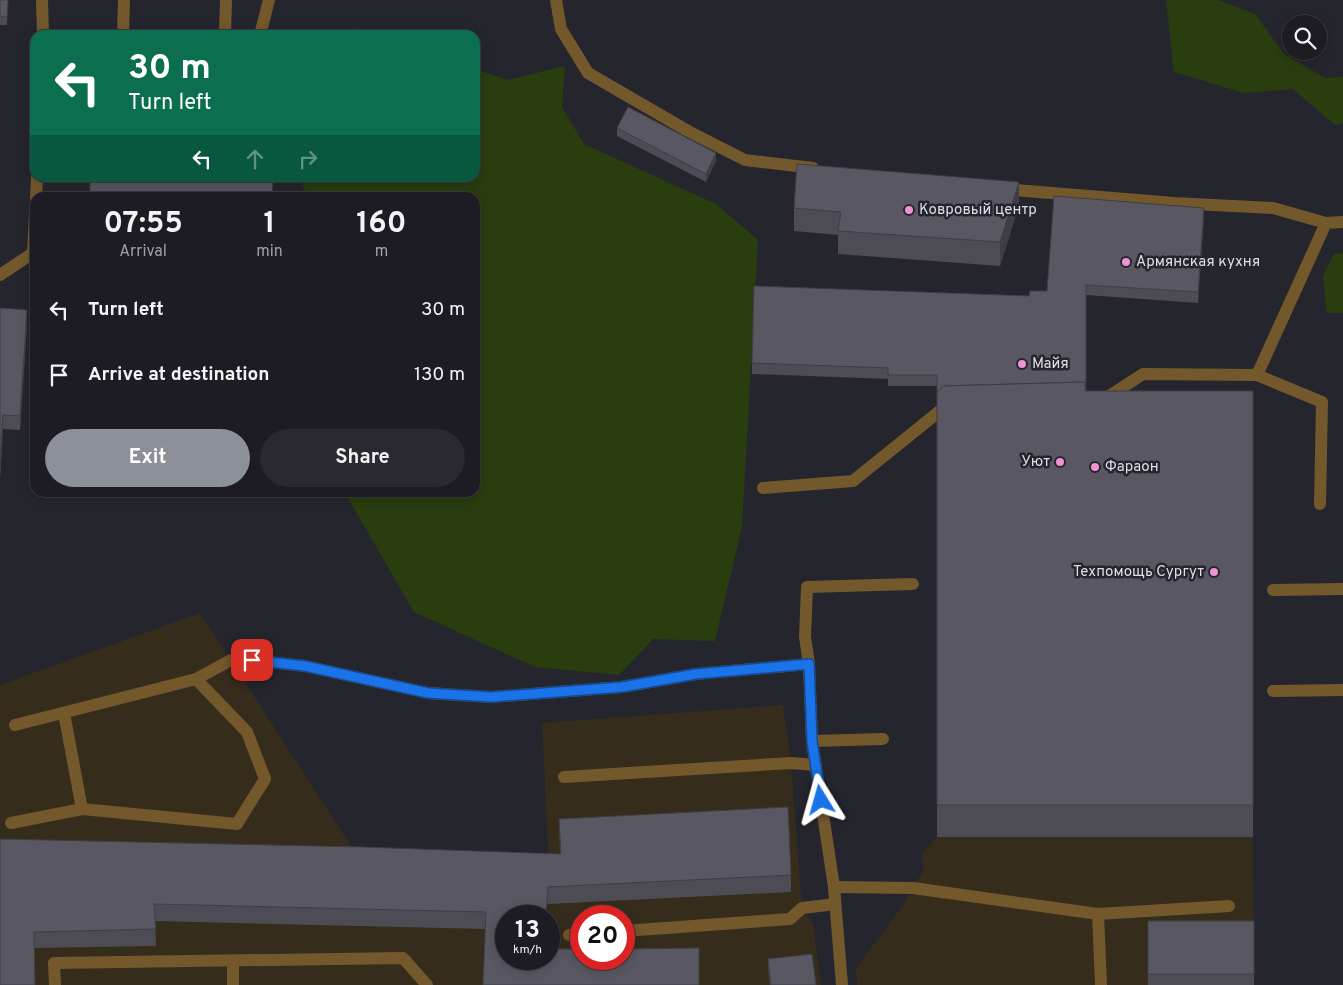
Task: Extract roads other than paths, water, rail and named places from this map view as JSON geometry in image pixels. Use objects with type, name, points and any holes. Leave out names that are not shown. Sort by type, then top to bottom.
[{"type":"lane","points":[[42,0],[43,30]]},
{"type":"lane","points":[[123,30],[124,0]]},
{"type":"lane","points":[[225,30],[226,0]]},
{"type":"lane","points":[[261,30],[269,0]]},
{"type":"lane","points":[[556,0],[561,29],[588,72],[688,131],[745,160],[823,169]]},
{"type":"lane","points":[[989,188],[1174,203],[1273,208],[1326,224],[1343,222]]},
{"type":"lane","points":[[1257,375],[1326,224]]},
{"type":"lane","points":[[0,275],[30,258]]},
{"type":"lane","points":[[1086,405],[1096,405],[1143,374],[1257,375],[1322,402],[1320,504]]},
{"type":"lane","points":[[763,488],[853,481],[941,410],[970,409]]},
{"type":"lane","points":[[842,985],[834,887],[812,741],[809,664],[805,637],[807,587],[913,584]]},
{"type":"lane","points":[[1273,590],[1343,589]]},
{"type":"lane","points":[[16,725],[196,678],[230,660],[252,660],[305,666],[428,693],[491,697],[622,687],[696,674],[809,664]]},
{"type":"lane","points":[[12,823],[82,809],[237,824],[265,779],[247,732],[196,678]]},
{"type":"lane","points":[[1273,691],[1343,690]]},
{"type":"lane","points":[[64,713],[82,809]]},
{"type":"lane","points":[[812,741],[883,739]]},
{"type":"lane","points":[[564,777],[791,763],[816,765]]},
{"type":"lane","points":[[834,887],[913,888],[1098,914],[1229,906]]},
{"type":"lane","points":[[635,930],[790,919],[802,908],[835,904]]},
{"type":"lane","points":[[1098,914],[1101,985]]},
{"type":"lane","points":[[55,985],[54,963],[403,958],[427,985]]},
{"type":"lane","points":[[233,961],[233,985]]},
{"type":"place","name":"Ковровый центр","points":[[909,210]]},
{"type":"place","name":"Армянская кухня","points":[[1126,262]]},
{"type":"place","name":"Майя","points":[[1022,364]]},
{"type":"place","name":"Уют","points":[[1060,462]]},
{"type":"place","name":"Фараон","points":[[1095,467]]},
{"type":"place","name":"Техпомощь Сургут","points":[[1214,572]]}]
